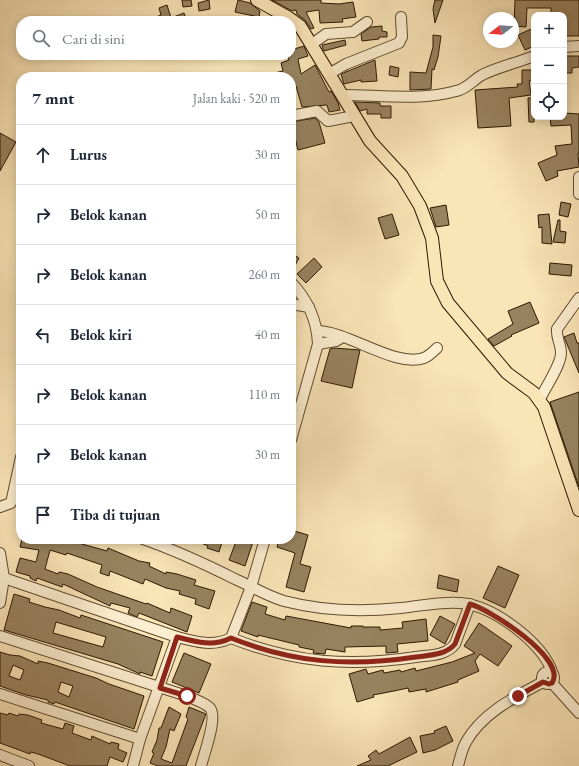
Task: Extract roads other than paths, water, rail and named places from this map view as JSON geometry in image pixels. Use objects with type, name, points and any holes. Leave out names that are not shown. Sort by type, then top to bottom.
[{"type":"main road","points":[[257,0],[285,16]]},
{"type":"main road","points":[[296,22],[312,44],[370,141],[402,176],[420,206],[433,245],[438,281],[448,303],[507,373],[540,399],[579,510]]},
{"type":"street","points":[[330,74],[346,64],[399,43],[402,37],[401,17]]},
{"type":"street","points":[[312,44],[315,40],[326,34],[353,32],[367,22]]},
{"type":"street","points":[[567,47],[579,46]]},
{"type":"street","points":[[343,95],[420,95],[455,92],[466,88],[475,80],[492,71],[531,57]]},
{"type":"street","points":[[296,115],[312,110],[318,111],[328,121],[354,116]]},
{"type":"street","points":[[579,177],[579,194]]},
{"type":"street","points":[[296,287],[304,296],[309,307],[317,331],[318,344],[296,422]]},
{"type":"street","points":[[540,399],[560,359],[561,350],[556,335],[557,329],[579,298]]},
{"type":"street","points":[[296,305],[309,307]]},
{"type":"street","points":[[317,331],[329,331],[341,338],[401,358],[424,358],[437,348]]},
{"type":"street","points":[[318,344],[336,342],[341,338]]},
{"type":"street","points":[[0,507],[16,504]]},
{"type":"street","points":[[156,544],[196,560],[251,587],[284,601],[332,609],[384,610],[442,603],[470,604],[494,614],[522,634],[547,660],[549,680],[579,713]]},
{"type":"street","points":[[231,638],[251,587],[264,544]]},
{"type":"street","points":[[0,553],[4,578],[0,603]]},
{"type":"street","points":[[4,578],[177,637],[204,644],[221,642],[231,638],[281,654],[331,663],[362,663],[408,658],[437,654],[452,648],[455,644],[470,604]]},
{"type":"street","points":[[0,636],[187,696],[211,709],[214,719],[201,766]]},
{"type":"street","points":[[133,766],[140,739],[160,688],[177,637]]},
{"type":"street","points":[[458,766],[466,743],[484,720],[505,703],[549,680]]},
{"type":"street","points":[[0,694],[140,739]]},
{"type":"street","points":[[0,755],[30,766]]}]
